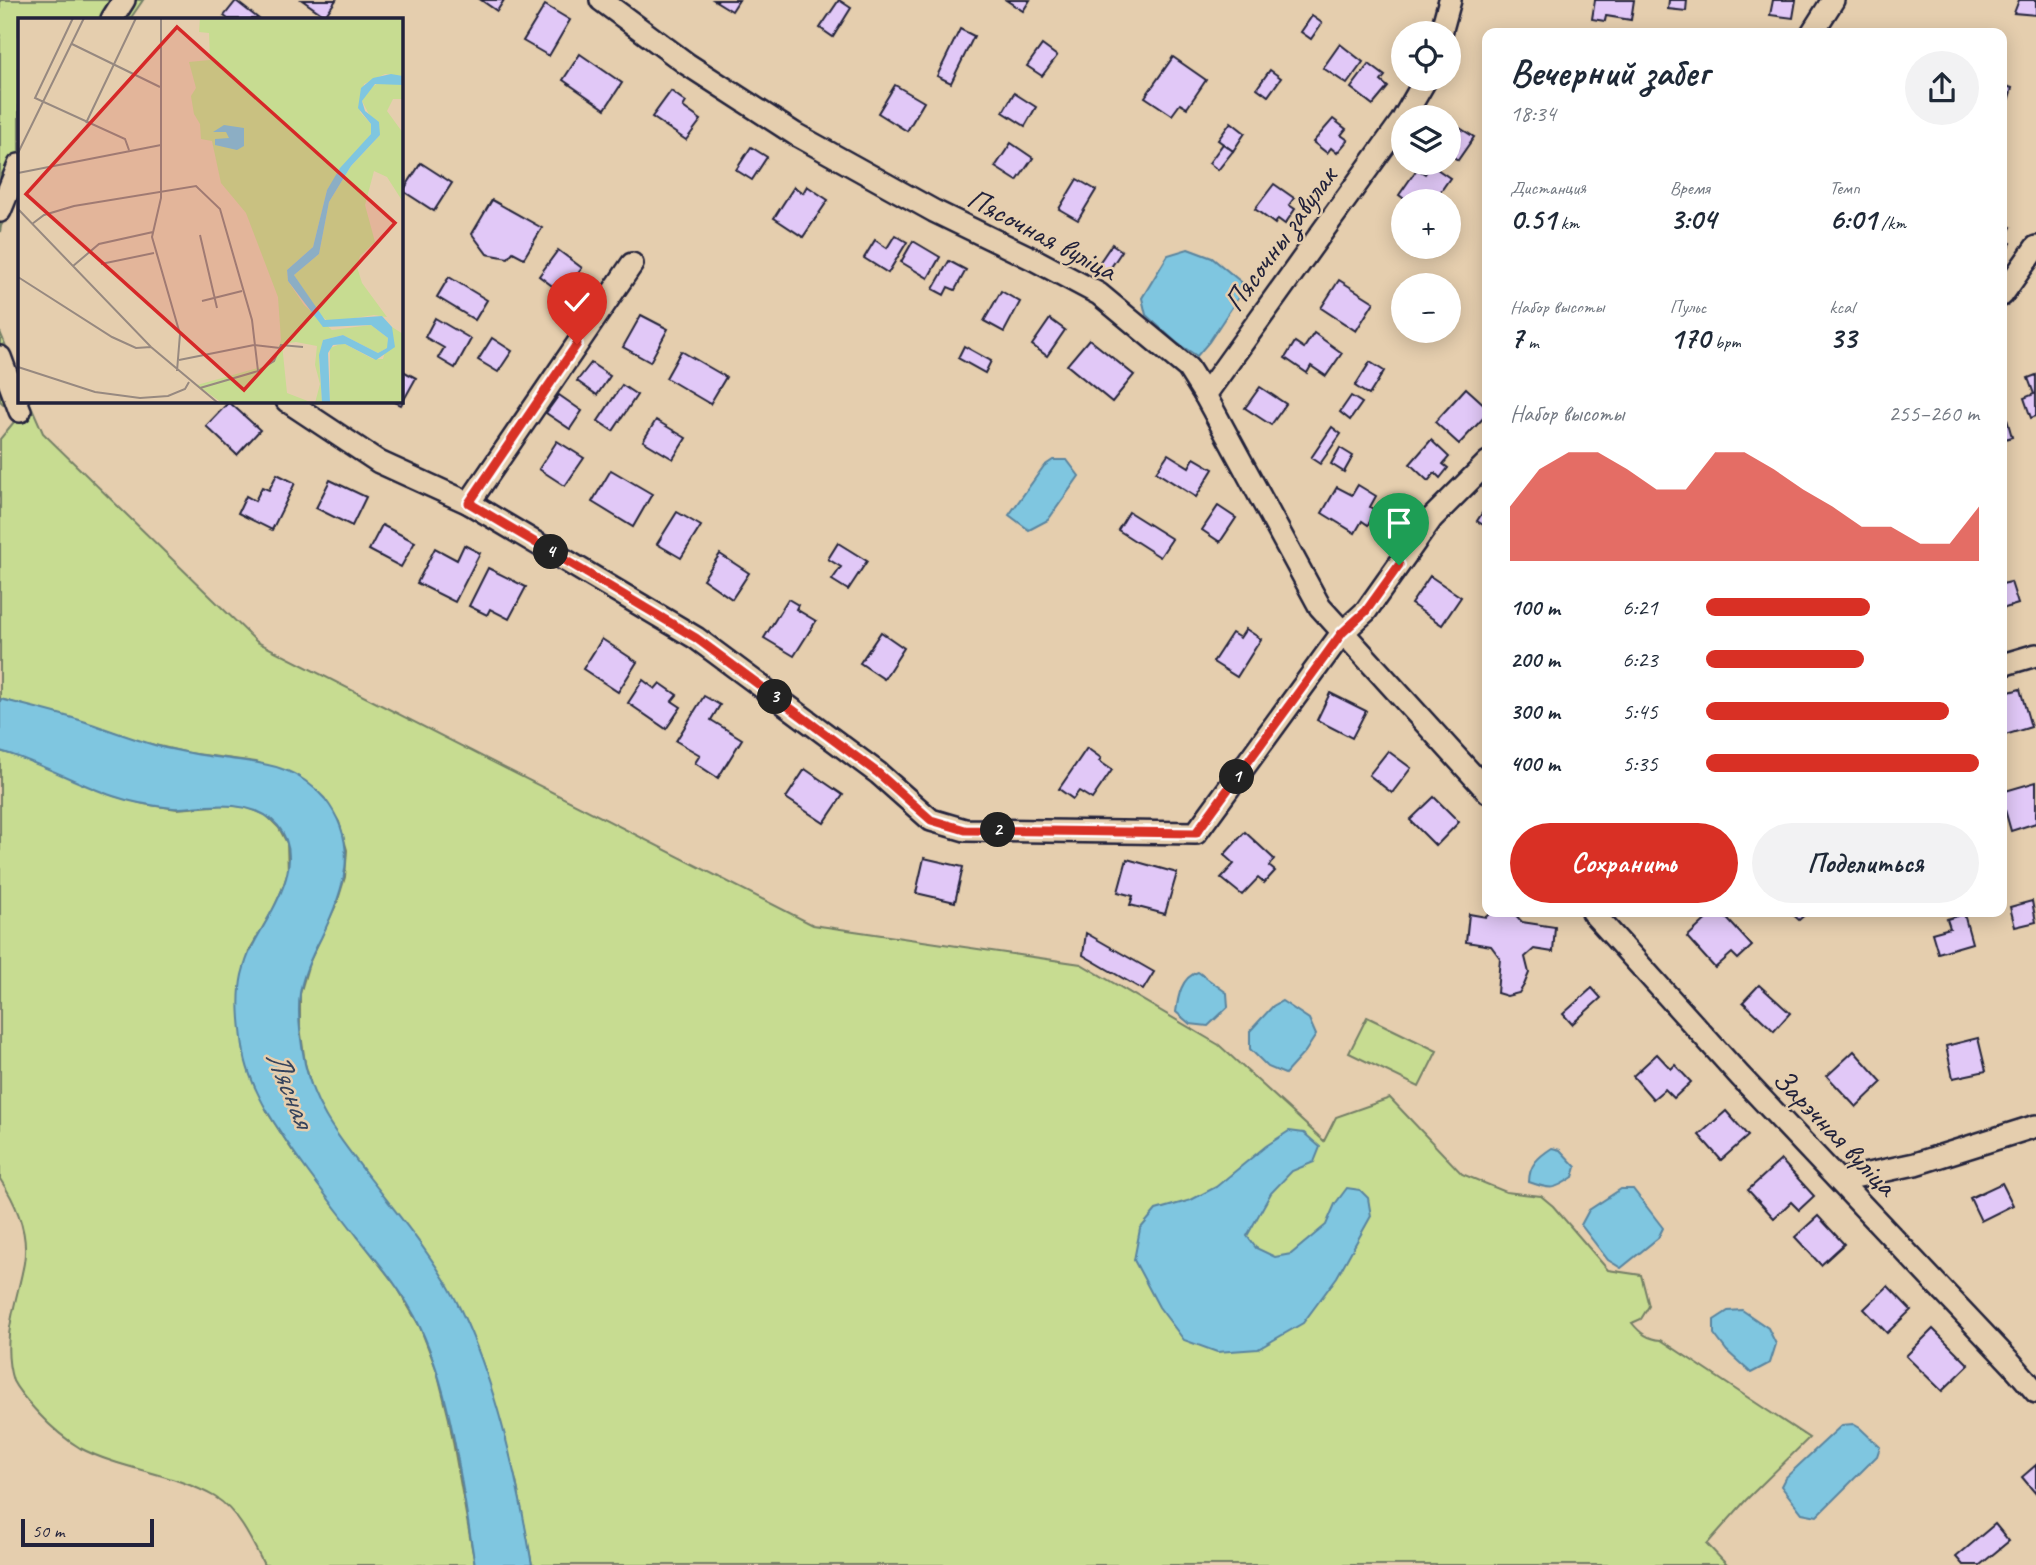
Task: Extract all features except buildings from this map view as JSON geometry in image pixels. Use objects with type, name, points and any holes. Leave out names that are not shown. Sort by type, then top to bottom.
[{"type":"street","points":[[113,18],[124,0]]},
{"type":"street","name":"Пясочная вуліца","points":[[601,0],[687,64],[795,134],[934,211],[1099,294],[1188,368],[1320,607],[1342,633]]},
{"type":"street","points":[[1444,21],[1450,0]]},
{"type":"street","points":[[1815,28],[1833,0]]},
{"type":"street","name":"Пясочны завулак","points":[[1205,395],[1391,136]]},
{"type":"street","points":[[0,211],[18,166]]},
{"type":"street","points":[[2007,288],[2036,247]]},
{"type":"street","points":[[469,503],[632,264]]},
{"type":"street","points":[[0,357],[20,411]]},
{"type":"street","points":[[290,402],[379,461],[469,503],[696,638],[878,773],[931,820],[965,830],[1196,833],[1342,633],[1366,611],[1432,518],[1482,468]]},
{"type":"street","points":[[1342,633],[1482,785]]},
{"type":"street","points":[[2007,663],[2036,654]]},
{"type":"street","name":"Зарэчная вуліца","points":[[1597,917],[1740,1076],[2036,1392]]},
{"type":"street","points":[[1840,1180],[1915,1164],[2036,1126]]},
{"type":"green space","points":[[0,0],[143,0],[131,18],[18,18],[18,196],[0,232]]},
{"type":"green space","points":[[0,332],[18,376],[18,402],[29,402],[43,433],[257,642],[813,925],[1081,964],[1219,1045],[1324,1141],[1336,1117],[1390,1098],[1462,1174],[1506,1192],[1541,1196],[1553,1206],[1608,1270],[1641,1275],[1649,1306],[1641,1319],[1632,1323],[1638,1330],[1648,1337],[1661,1340],[1809,1438],[1746,1500],[1707,1544],[1727,1565],[532,1565],[516,1481],[485,1374],[468,1327],[446,1283],[328,1123],[313,1093],[305,1063],[300,1027],[300,994],[309,963],[337,903],[345,877],[347,850],[339,822],[324,798],[305,781],[256,762],[189,753],[142,742],[84,722],[0,699],[0,439],[18,417],[0,401]]},
{"type":"green space","points":[[0,751],[21,757],[114,796],[177,809],[226,805],[246,807],[266,815],[279,828],[287,843],[288,872],[273,910],[249,951],[240,1008],[244,1051],[253,1081],[268,1113],[292,1150],[397,1287],[420,1327],[437,1371],[449,1419],[475,1565],[264,1565],[237,1518],[215,1497],[182,1482],[113,1462],[80,1448],[48,1424],[15,1385],[9,1366],[9,1336],[24,1263],[25,1241],[20,1219],[0,1179]]},
{"type":"green space","points":[[1367,1017],[1437,1051],[1419,1087],[1349,1053]]},
{"type":"water","points":[[1188,249],[1212,258],[1246,286],[1197,356],[1177,343],[1146,315],[1142,298],[1168,255]]},
{"type":"water","points":[[1053,460],[1067,460],[1079,476],[1048,520],[1029,530],[1009,515],[1044,466]]},
{"type":"water","name":"Лясная","points":[[0,699],[75,719],[165,748],[260,763],[288,771],[316,790],[336,816],[346,851],[342,885],[308,965],[299,1002],[301,1038],[309,1080],[329,1121],[427,1253],[462,1313],[477,1347],[501,1419],[532,1565],[475,1565],[448,1413],[441,1383],[420,1327],[392,1280],[290,1146],[263,1103],[248,1070],[240,1020],[240,984],[250,952],[275,906],[287,873],[289,857],[286,841],[278,826],[263,814],[236,806],[173,808],[128,801],[0,751]]},
{"type":"water","points":[[1198,972],[1227,993],[1228,1007],[1208,1026],[1190,1024],[1176,1012],[1184,983]]},
{"type":"water","points":[[1282,1001],[1309,1019],[1316,1035],[1285,1074],[1268,1067],[1250,1049],[1250,1031],[1273,1006]]},
{"type":"water","points":[[1289,1131],[1304,1133],[1320,1147],[1314,1162],[1292,1171],[1271,1193],[1247,1236],[1256,1248],[1275,1257],[1291,1254],[1326,1225],[1335,1204],[1347,1188],[1360,1190],[1368,1198],[1371,1216],[1337,1277],[1303,1323],[1258,1349],[1217,1352],[1184,1340],[1159,1307],[1134,1260],[1140,1229],[1156,1210],[1191,1200],[1216,1187]]},
{"type":"water","points":[[1552,1148],[1560,1150],[1576,1167],[1573,1177],[1552,1187],[1529,1182],[1535,1162]]},
{"type":"water","points":[[1621,1189],[1633,1189],[1663,1228],[1658,1238],[1621,1268],[1608,1260],[1581,1225],[1589,1210]]},
{"type":"water","points":[[1742,1310],[1768,1328],[1776,1344],[1770,1363],[1751,1373],[1727,1351],[1714,1334],[1714,1320],[1728,1311]]},
{"type":"water","points":[[1853,1424],[1880,1447],[1877,1456],[1817,1516],[1802,1513],[1781,1486],[1785,1478],[1842,1425]]},
{"type":"route","points":[[577,344],[469,503],[696,638],[878,773],[931,820],[965,830],[1196,833],[1342,633],[1366,611],[1399,565]]}]
